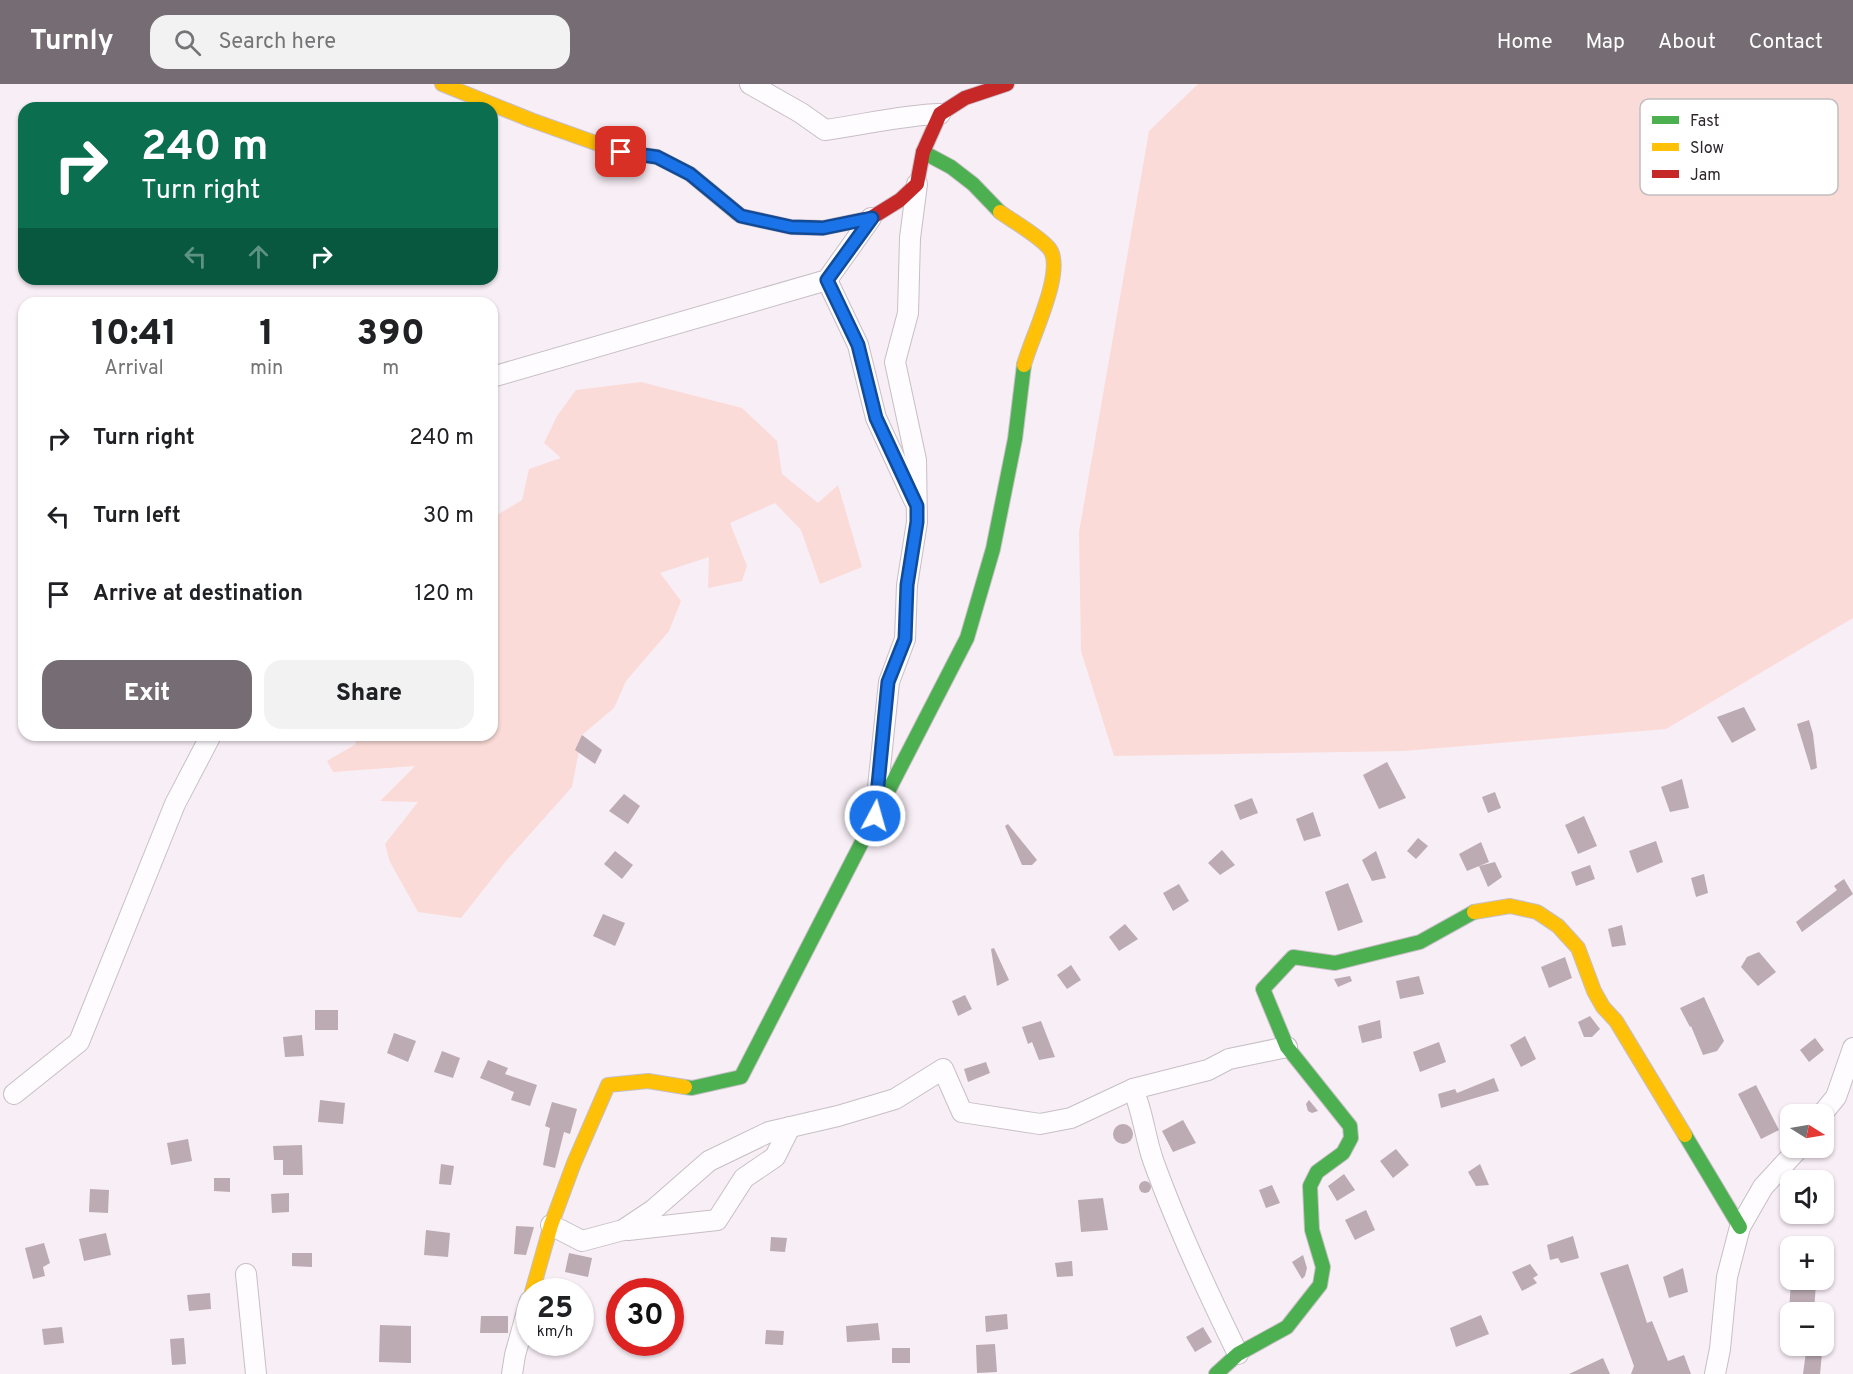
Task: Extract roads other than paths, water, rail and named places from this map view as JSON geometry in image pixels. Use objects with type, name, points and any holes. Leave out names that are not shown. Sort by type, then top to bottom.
[{"type":"street","points":[[442,84],[486,102]]},
{"type":"street","points":[[750,84],[801,113],[825,130],[913,114],[940,114],[965,98],[1007,84]]},
{"type":"street","points":[[498,107],[621,152],[657,157],[690,174],[741,216],[791,227],[823,228],[872,218],[900,200],[917,184]]},
{"type":"street","points":[[875,816],[888,682],[905,639],[907,585],[917,522],[916,460],[895,362],[908,313],[910,238],[917,184],[923,152],[940,114]]},
{"type":"street","points":[[536,1278],[550,1225],[608,1085],[648,1081],[692,1088],[741,1077],[967,638],[993,549],[1015,440],[1021,375],[1028,347],[1051,292],[1054,261],[1050,248],[996,209],[966,178],[923,152]]},
{"type":"street","points":[[498,375],[827,280],[872,218]]},
{"type":"street","points":[[827,280],[858,345],[876,418],[917,506]]},
{"type":"street","points":[[14,1094],[79,1042],[175,804],[208,741]]},
{"type":"street","points":[[1216,1374],[1238,1354],[1287,1327],[1320,1286],[1323,1267],[1312,1230],[1310,1186],[1317,1172],[1343,1153],[1351,1138],[1350,1126],[1287,1047],[1263,989],[1293,957],[1335,963],[1420,942],[1473,912],[1510,906],[1537,912],[1558,926],[1578,948],[1594,991],[1603,1007],[1616,1021],[1740,1227]]},
{"type":"street","points":[[623,1230],[653,1210],[709,1161],[769,1132],[838,1116],[895,1099],[943,1069],[962,1112],[1040,1124],[1071,1118],[1133,1089],[1208,1070],[1229,1059],[1287,1047]]},
{"type":"street","points":[[1830,1104],[1836,1097],[1853,1048]]},
{"type":"street","points":[[1133,1089],[1138,1100],[1152,1158],[1196,1269],[1238,1354]]},
{"type":"street","points":[[550,1225],[582,1241],[623,1230],[717,1220],[744,1178],[775,1157],[790,1127]]},
{"type":"street","points":[[1715,1374],[1720,1349],[1727,1278],[1740,1227],[1762,1187],[1790,1158]]},
{"type":"street","points":[[246,1274],[256,1374]]},
{"type":"street","points":[[512,1374],[516,1348]]}]
